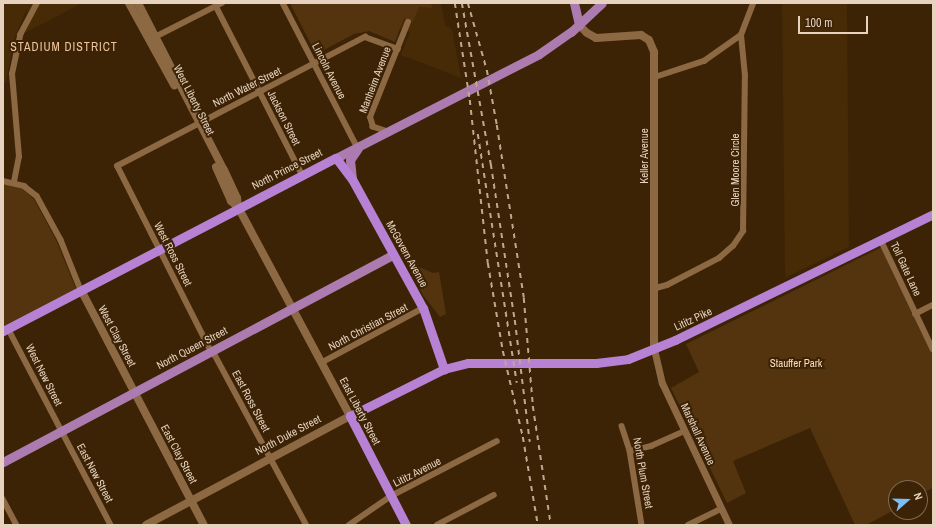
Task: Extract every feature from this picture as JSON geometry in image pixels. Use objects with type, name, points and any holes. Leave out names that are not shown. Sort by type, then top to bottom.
[{"type":"highway","name":"North Prince Street","points":[[6,330],[238,207],[336,158]]},
{"type":"highway","name":"McGovern Avenue","points":[[336,158],[352,179],[392,255],[423,308],[444,369]]},
{"type":"highway","name":"Lititz Pike","points":[[444,369],[486,362],[596,363],[628,358],[654,349],[933,214]]},
{"type":"highway","name":"North Duke Street","points":[[350,416],[444,369]]},
{"type":"highway","name":"East Liberty Street","points":[[350,416],[406,525]]},
{"type":"main road","name":"West Liberty Street","points":[[129,3],[153,38]]},
{"type":"main road","name":"West Liberty Street","points":[[138,3],[153,38],[237,198],[238,207],[293,308]]},
{"type":"main road","points":[[574,3],[579,24]]},
{"type":"main road","name":"North Prince Street","points":[[336,158],[460,97],[555,44],[602,3]]},
{"type":"main road","name":"Keller Avenue","points":[[579,24],[586,33],[596,38],[631,34],[645,37],[653,49],[655,77],[656,288],[654,349]]},
{"type":"main road","points":[[352,179],[350,160],[358,148]]},
{"type":"main road","name":"North Queen Street","points":[[3,462],[392,255]]},
{"type":"main road","name":"West Clay Street","points":[[81,290],[135,392]]},
{"type":"main road","name":"East Liberty Street","points":[[293,308],[350,416]]},
{"type":"main road","name":"East Clay Street","points":[[135,392],[204,525]]},
{"type":"main road","name":"North Duke Street","points":[[146,525],[350,416]]},
{"type":"street","points":[[14,182],[19,157],[12,92],[13,70],[20,35],[37,3]]},
{"type":"street","name":"Lincoln Avenue","points":[[283,3],[358,148]]},
{"type":"street","name":"Glen Moore Circle","points":[[656,288],[667,286],[719,258],[734,246],[743,231],[745,76],[741,35],[753,3]]},
{"type":"street","points":[[153,38],[219,4]]},
{"type":"street","name":"Jackson Street","points":[[219,4],[259,92],[302,174]]},
{"type":"street","name":"Manheim Avenue","points":[[390,132],[376,129],[369,120],[408,22]]},
{"type":"street","points":[[655,77],[683,70],[704,61],[741,35]]},
{"type":"street","name":"North Water Street","points":[[117,166],[364,37],[398,49]]},
{"type":"street","name":"West Ross Street","points":[[117,166],[211,352]]},
{"type":"street","points":[[3,181],[14,182],[30,189],[42,203],[61,240],[81,290]]},
{"type":"street","name":"Toll Gate Lane","points":[[881,240],[933,349]]},
{"type":"street","points":[[915,314],[933,305]]},
{"type":"street","name":"North Christian Street","points":[[321,363],[423,308]]},
{"type":"street","name":"West New Street","points":[[6,330],[61,430]]},
{"type":"street","name":"Marshall Avenue","points":[[654,349],[658,374],[729,525]]},
{"type":"street","name":"East Ross Street","points":[[211,352],[215,356],[306,525]]},
{"type":"street","name":"North Plum Street","points":[[622,426],[630,451],[642,525]]},
{"type":"street","name":"East New Street","points":[[61,430],[111,525]]},
{"type":"street","points":[[630,451],[651,446],[684,431]]},
{"type":"street","name":"Lititz Avenue","points":[[349,525],[391,496],[497,441]]},
{"type":"street","points":[[437,525],[494,495]]},
{"type":"street","points":[[3,499],[17,525]]},
{"type":"street","points":[[688,525],[721,509]]},
{"type":"shaded area","points":[[3,3],[82,3],[25,33],[27,8],[14,40],[6,82],[3,81]]},
{"type":"shaded area","points":[[290,3],[441,3],[445,25],[452,29],[461,78],[401,55],[410,32],[374,18],[367,32],[354,34],[316,54]]},
{"type":"shaded area","points":[[782,3],[847,3],[849,247],[785,278]]},
{"type":"green space","points":[[290,3],[431,3],[432,8],[419,7],[413,22],[404,18],[395,42],[369,31],[354,34],[316,54]]},
{"type":"green space","points":[[3,183],[23,189],[34,199],[57,242],[76,289],[3,327]]},
{"type":"green space","name":"Stauffer Park","points":[[884,246],[933,349],[933,488],[928,490],[928,480],[888,480],[888,513],[866,525],[855,525],[810,428],[733,461],[746,493],[727,503],[671,388],[699,372],[686,344]]},
{"type":"green space","points":[[406,255],[410,263],[433,273],[439,272],[446,314],[440,317],[423,295],[404,256]]},
{"type":"railway","points":[[455,3],[470,100],[488,263],[503,351],[523,437],[538,525]]},
{"type":"railway","points":[[462,3],[491,164],[515,320],[530,442]]},
{"type":"railway","points":[[468,3],[487,70],[497,125],[524,298],[533,406],[551,525]]},
{"type":"railway","points":[[478,134],[517,383]]},
{"type":"district","name":"STADIUM DISTRICT","points":[[64,48]]}]
